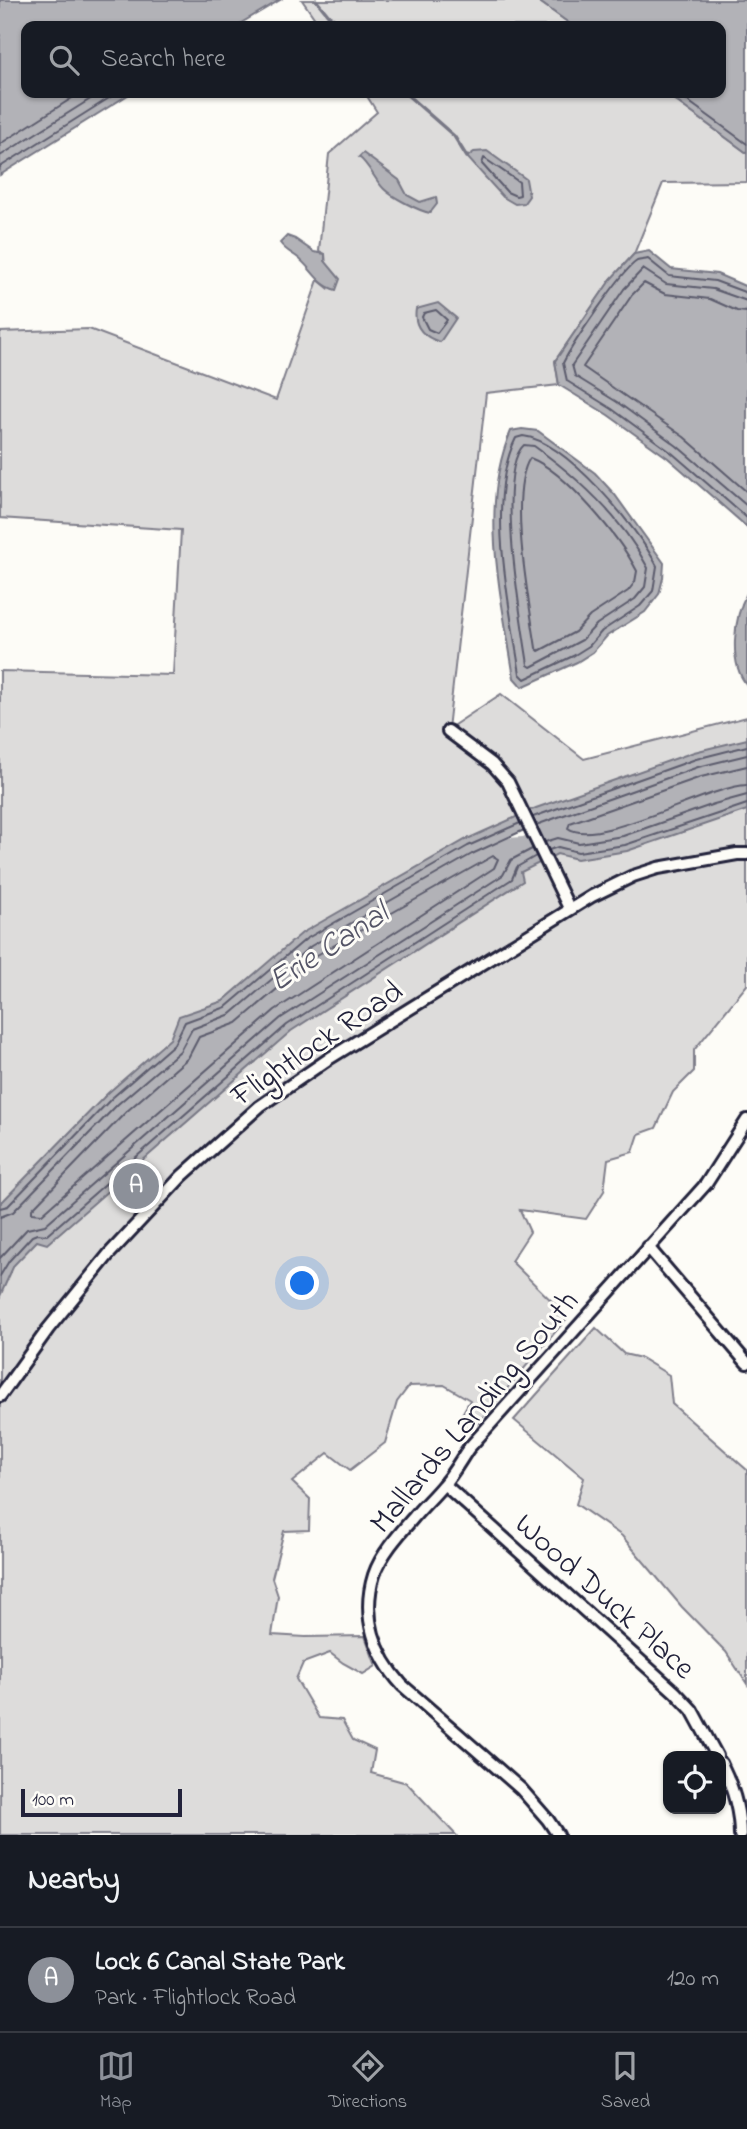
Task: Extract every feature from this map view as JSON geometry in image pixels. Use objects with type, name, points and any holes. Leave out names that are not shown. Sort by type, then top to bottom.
[{"type":"street","points":[[448,731],[492,764],[508,782],[569,908]]},
{"type":"street","name":"Flightlock Road","points":[[0,1396],[48,1329],[109,1254],[182,1176],[260,1106],[330,1058],[569,908],[633,876],[658,868],[747,854]]},
{"type":"street","name":"Mallards Landing South","points":[[558,1835],[548,1819],[521,1789],[402,1685],[380,1655],[369,1614],[374,1574],[414,1516],[444,1484],[468,1449],[706,1184],[746,1125]]},
{"type":"street","points":[[648,1247],[747,1363]]},
{"type":"street","name":"Wood Duck Place","points":[[444,1484],[676,1692],[697,1718],[715,1751]]},
{"type":"street","points":[[726,1774],[733,1790],[740,1835]]},
{"type":"shaded area","points":[[302,0],[537,0],[566,21],[317,21]]},
{"type":"shaded area","points":[[368,98],[672,98],[747,153],[747,182],[663,183],[634,254],[611,279],[555,361],[559,385],[486,393],[448,729],[501,694],[584,759],[747,717],[747,985],[694,1050],[694,1071],[673,1092],[656,1128],[639,1134],[633,1152],[608,1159],[604,1191],[586,1219],[520,1210],[530,1232],[511,1261],[568,1317],[470,1432],[462,1414],[470,1400],[444,1385],[409,1386],[397,1402],[385,1443],[350,1470],[328,1453],[292,1482],[310,1499],[309,1530],[284,1531],[272,1578],[278,1596],[272,1635],[365,1636],[376,1666],[363,1674],[330,1653],[303,1663],[296,1679],[319,1718],[342,1720],[353,1740],[375,1750],[371,1773],[407,1783],[456,1835],[0,1835],[0,671],[173,675],[181,530],[0,518],[0,332],[89,329],[276,400],[318,280],[328,288],[325,254],[319,251],[329,154],[377,112]]},
{"type":"shaded area","points":[[596,1328],[624,1354],[641,1358],[669,1375],[672,1404],[747,1470],[747,1684],[726,1652],[682,1607],[622,1536],[576,1504],[584,1478],[514,1420]]},
{"type":"water","points":[[0,0],[280,0],[244,21],[21,21],[21,98],[123,98],[0,175]]},
{"type":"water","points":[[537,0],[747,0],[747,153],[672,98],[726,98],[726,21],[566,21]]},
{"type":"water","points":[[487,151],[526,179],[529,196],[524,203],[515,204],[503,197],[467,157],[474,152]]},
{"type":"water","points":[[363,153],[399,180],[407,195],[420,202],[436,197],[437,204],[430,213],[419,210],[384,189],[359,157]]},
{"type":"water","points":[[287,236],[314,252],[325,254],[325,261],[340,279],[336,290],[319,280],[280,243]]},
{"type":"water","points":[[649,251],[671,269],[717,274],[747,287],[747,527],[668,458],[608,415],[559,385],[555,361],[611,279],[634,254]]},
{"type":"water","points":[[438,303],[456,318],[440,342],[421,330],[416,321],[416,309]]},
{"type":"water","points":[[511,431],[538,431],[595,473],[615,495],[664,563],[659,594],[645,612],[607,636],[593,652],[577,662],[522,687],[514,678],[499,585],[494,522],[501,460]]},
{"type":"water","points":[[747,593],[747,685],[737,665],[735,640],[739,614]]},
{"type":"water","name":"Erie Canal","points":[[747,739],[747,810],[627,851],[577,859],[557,854],[521,872],[523,881],[291,1031],[47,1244],[37,1241],[14,1265],[0,1296],[0,1204],[108,1093],[170,1039],[179,1016],[223,1001],[302,933],[465,840],[536,808],[694,752]]},
{"type":"pier","points":[[531,810],[540,829],[523,837],[507,838],[522,830],[516,817]]},
{"type":"waterway","points":[[316,0],[336,21]]},
{"type":"waterway","points":[[411,98],[454,136],[467,157]]},
{"type":"place","name":"Lock 6 Canal State Park","points":[[136,1186]]}]
